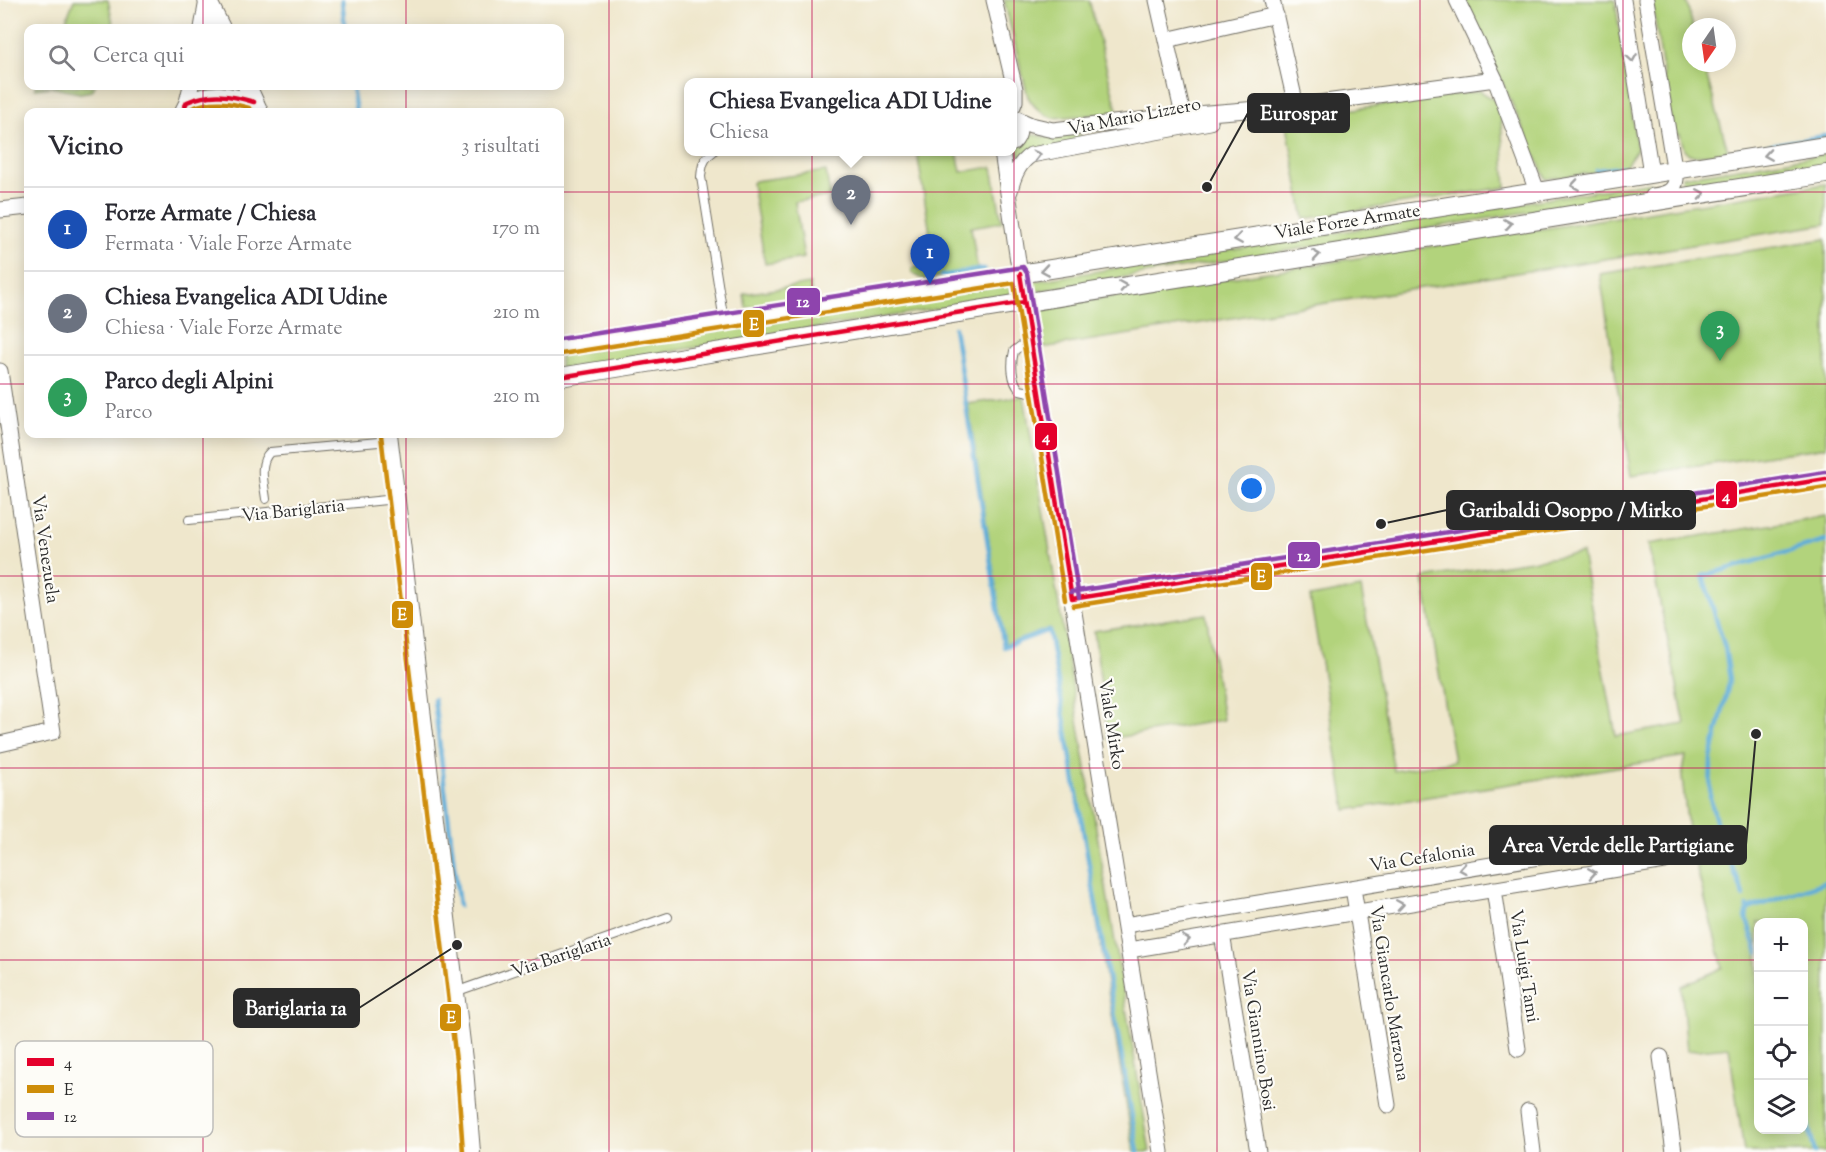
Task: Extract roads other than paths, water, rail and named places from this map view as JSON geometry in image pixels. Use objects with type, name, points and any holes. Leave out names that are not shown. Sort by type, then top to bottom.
[{"type":"street","points":[[203,24],[207,0]]},
{"type":"street","points":[[207,0],[218,24]]},
{"type":"street","points":[[994,0],[1012,78]]},
{"type":"street","points":[[1156,0],[1181,106]]},
{"type":"street","points":[[1457,0],[1495,79],[1537,190]]},
{"type":"street","points":[[1623,0],[1651,173]]},
{"type":"street","points":[[1646,0],[1675,170]]},
{"type":"street","points":[[1166,40],[1223,27],[1274,8],[1295,101]]},
{"type":"street","name":"Via Mario Lizzero","points":[[1017,119],[1053,130],[1495,79]]},
{"type":"street","points":[[184,107],[190,90]]},
{"type":"street","points":[[184,107],[202,95],[219,90]]},
{"type":"street","points":[[225,90],[253,100]]},
{"type":"street","name":"Via Mario Lizzero","points":[[1009,201],[1014,176],[1023,162],[1031,155],[1295,101]]},
{"type":"street","name":"Viale Forze Armate","points":[[564,346],[1537,190],[1826,146]]},
{"type":"street","name":"Via Mario Lizzero","points":[[1003,156],[1020,274]]},
{"type":"street","name":"Viale Forze Armate","points":[[1604,209],[1620,201],[1670,192],[1676,183],[1675,170]]},
{"type":"street","name":"Viale Forze Armate","points":[[564,376],[1826,174]]},
{"type":"street","points":[[0,210],[24,207]]},
{"type":"street","points":[[1020,274],[1024,302]]},
{"type":"street","name":"Viale Mirko","points":[[1024,302],[1161,1152]]},
{"type":"street","name":"Via Venezuela","points":[[0,371],[52,732],[0,744]]},
{"type":"street","name":"Via Bariglaria","points":[[389,438],[455,992],[471,1152]]},
{"type":"street","points":[[1072,599],[1826,479]]},
{"type":"street","name":"Via Cefalonia","points":[[1125,926],[1661,837],[1665,861],[1129,950]]},
{"type":"street","name":"Via Giancarlo Marzona","points":[[1353,888],[1388,1105]]},
{"type":"street","name":"Via Luigi Tami","points":[[1494,889],[1518,1049]]},
{"type":"street","name":"Via Giannino Bosi","points":[[1222,934],[1258,1152]]},
{"type":"street","points":[[1661,1057],[1674,1152]]},
{"type":"street","points":[[1528,1112],[1533,1152]]},
{"type":"lane","points":[[706,156],[702,165],[701,177],[724,321]]},
{"type":"lane","points":[[1030,339],[1014,351],[1012,358],[1014,382],[1020,390],[1039,394]]},
{"type":"lane","name":"Via Bariglaria","points":[[266,499],[263,466],[265,457],[270,452],[381,438]]},
{"type":"lane","name":"Via Bariglaria","points":[[189,520],[396,499]]},
{"type":"lane","name":"Via Bariglaria","points":[[455,992],[668,917]]},
{"type":"waterway","points":[[342,0],[345,24]]},
{"type":"waterway","points":[[353,90],[355,108]]},
{"type":"waterway","points":[[1739,150],[1826,136]]},
{"type":"waterway","points":[[1596,170],[1622,167]]},
{"type":"waterway","points":[[941,276],[984,269]]},
{"type":"waterway","points":[[954,328],[1004,647],[1049,630],[1138,1152]]},
{"type":"waterway","points":[[1744,896],[1720,836],[1710,798],[1711,758],[1730,679],[1725,648],[1703,576],[1826,541]]},
{"type":"waterway","points":[[434,699],[459,906]]},
{"type":"waterway","points":[[1747,906],[1748,909],[1826,882]]},
{"type":"waterway","points":[[1748,909],[1746,917],[1754,941]]},
{"type":"waterway","points":[[1808,1125],[1815,1152]]},
{"type":"place","name":"Eurospar","points":[[1207,187]]},
{"type":"place","name":"Chiesa Evangelica ADI Udine","points":[[851,225]]},
{"type":"place","name":"Forze Armate / Chiesa","points":[[930,284]]},
{"type":"place","name":"Parco degli Alpini","points":[[1720,361]]},
{"type":"place","name":"Garibaldi Osoppo / Mirko","points":[[1381,524]]},
{"type":"place","name":"Area Verde delle Partigiane","points":[[1756,734]]},
{"type":"place","name":"Bariglaria 1a","points":[[457,945]]}]
